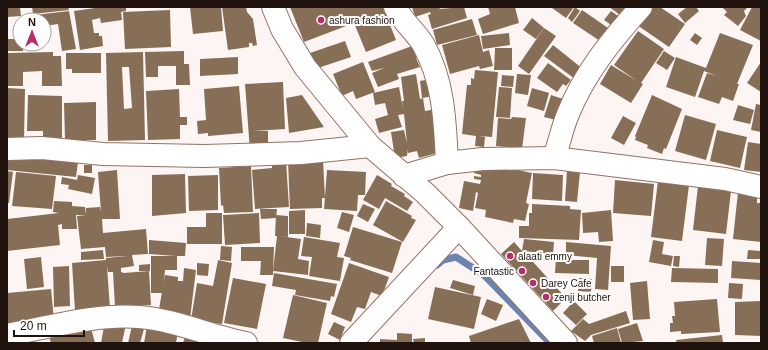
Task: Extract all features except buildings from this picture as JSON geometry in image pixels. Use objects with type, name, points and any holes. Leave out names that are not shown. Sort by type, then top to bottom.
[{"type":"street","points":[[273,7],[282,29],[305,67],[370,146],[459,227],[566,343]]},
{"type":"street","points":[[395,7],[422,42],[432,61],[444,107],[447,163]]},
{"type":"street","points":[[554,158],[568,114],[587,78],[610,42],[641,7]]},
{"type":"street","points":[[7,149],[42,148],[103,154],[204,156],[301,153],[370,146]]},
{"type":"street","points":[[404,176],[447,163],[483,159],[554,158],[725,179],[761,187]]},
{"type":"street","points":[[351,343],[459,227]]},
{"type":"street","points":[[7,335],[104,317],[140,317],[178,324],[226,339],[246,343]]},
{"type":"waterway","points":[[437,265],[443,260],[456,257],[484,275],[550,343]]},
{"type":"place","name":"ashura fashion","points":[[321,20]]},
{"type":"place","name":"alaati emmy","points":[[510,256]]},
{"type":"place","name":"Fantastic","points":[[522,271]]},
{"type":"place","name":"Darey Cafe","points":[[533,283]]},
{"type":"place","name":"zenji butcher","points":[[546,297]]}]
